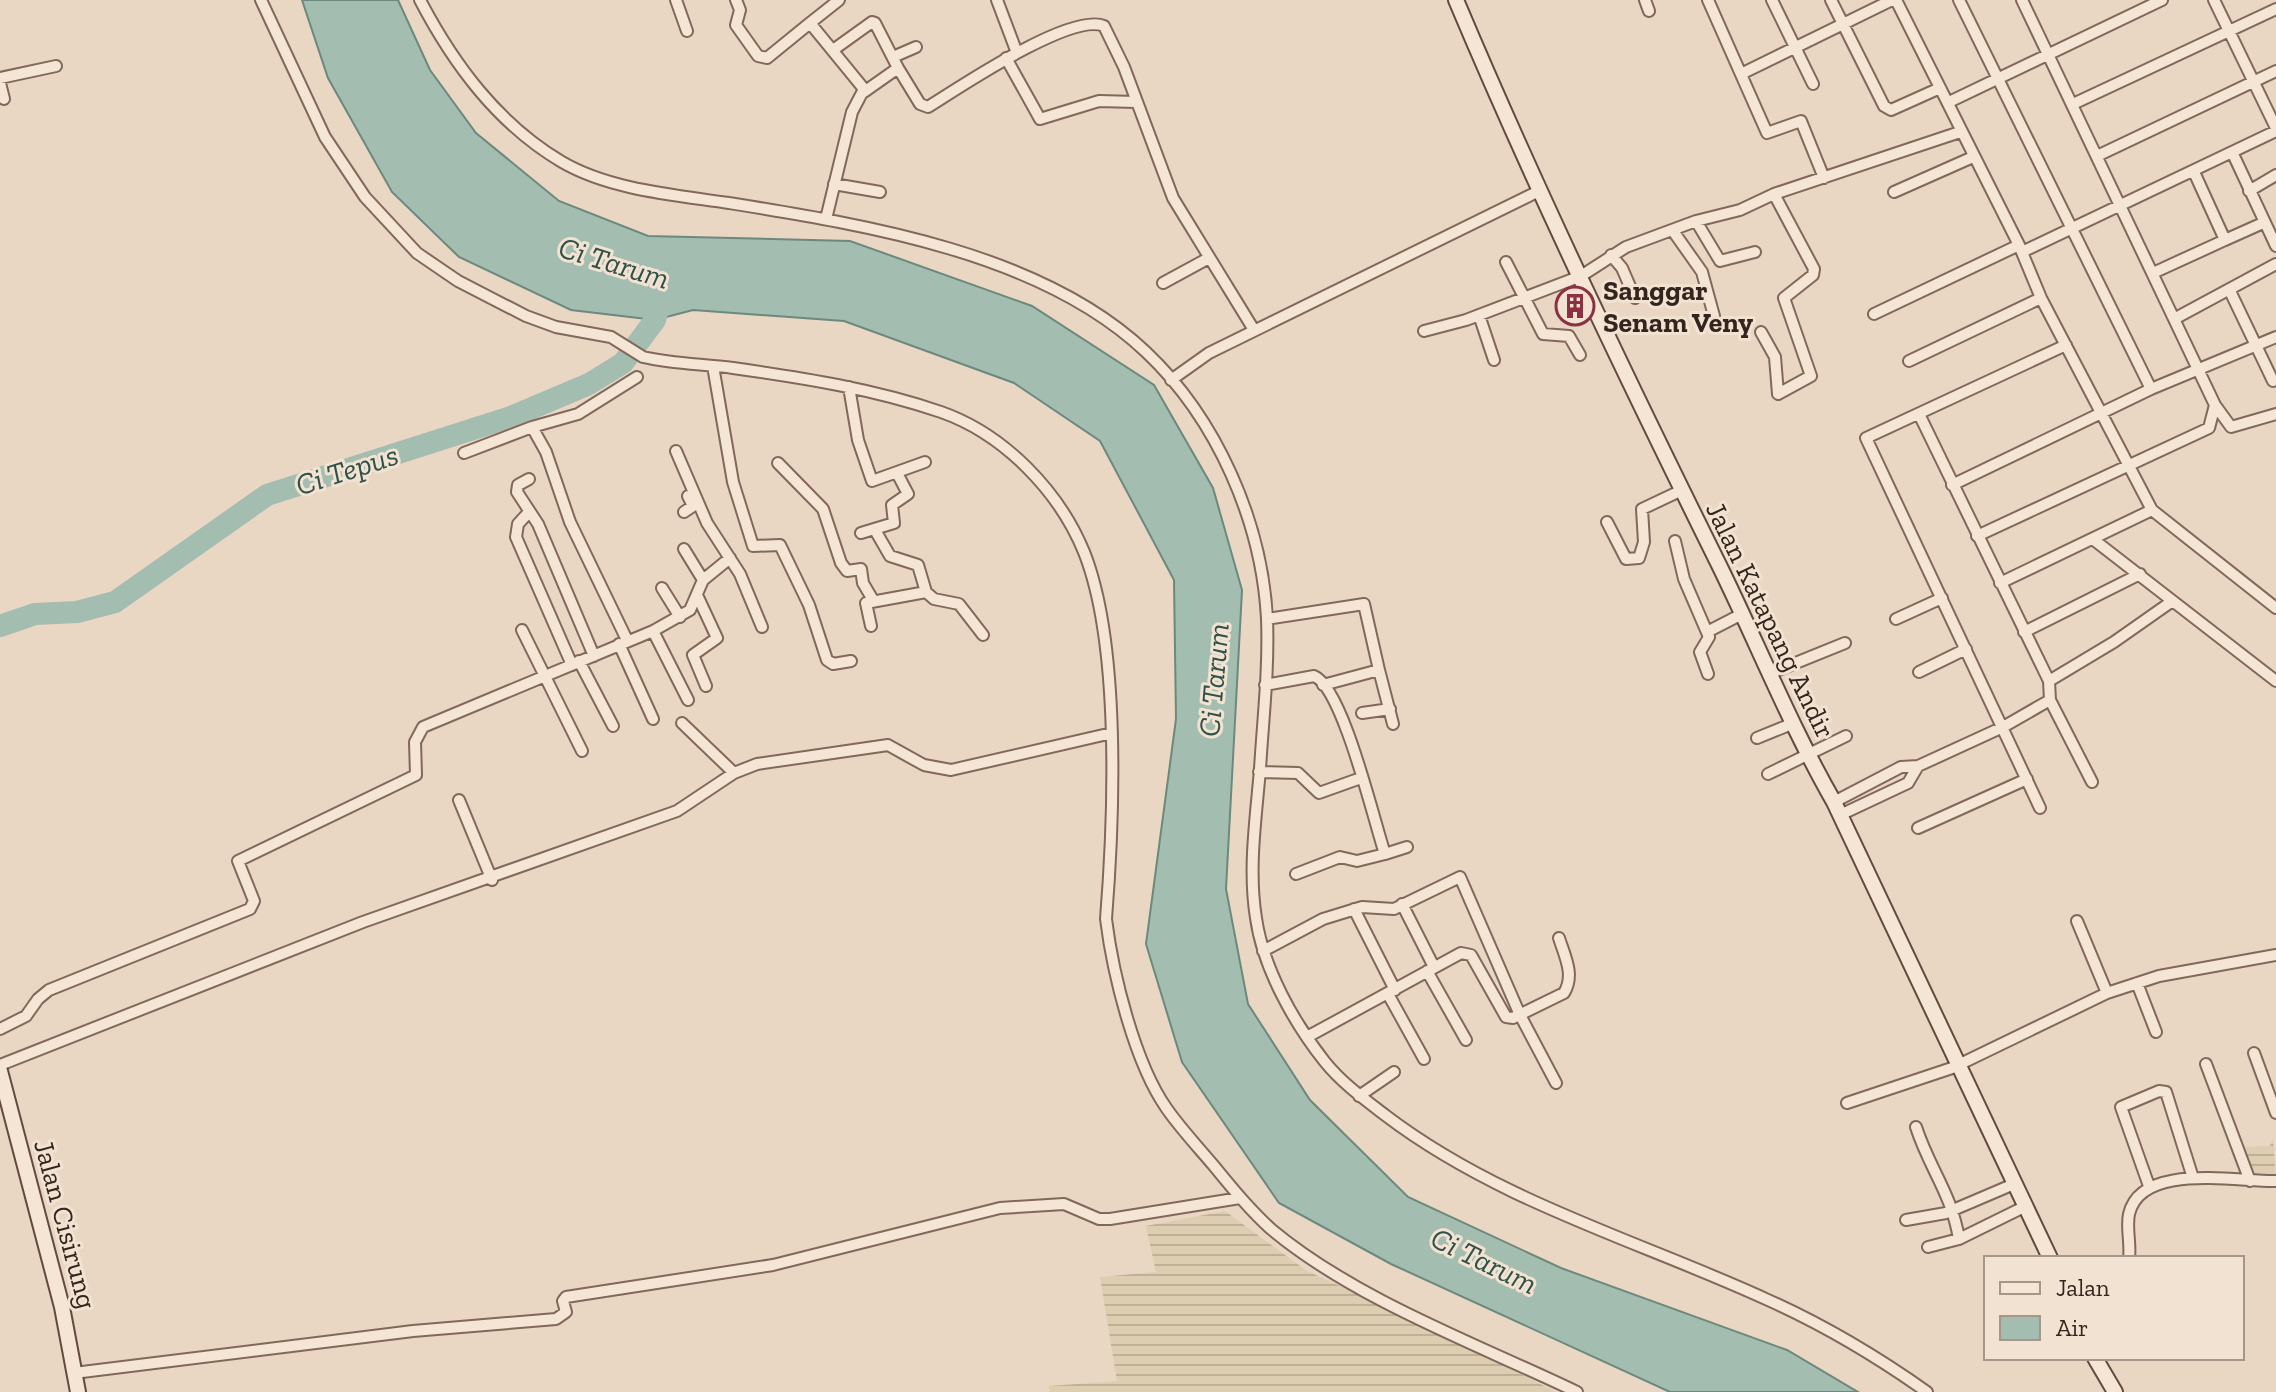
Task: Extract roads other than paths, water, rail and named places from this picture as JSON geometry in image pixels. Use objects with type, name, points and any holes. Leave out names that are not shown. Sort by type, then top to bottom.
[{"type":"street","points":[[261,0],[325,137],[365,197],[417,253],[458,281],[541,322],[619,340],[649,359],[849,387],[946,414],[1005,449],[1030,468],[1073,527],[1085,555],[1103,639],[1112,733],[1106,919],[1119,991],[1147,1071],[1166,1108],[1240,1198],[1272,1229],[1332,1271],[1421,1319],[1577,1392]]},
{"type":"street","points":[[420,0],[459,67],[482,95],[506,119],[560,161],[582,172],[638,188],[826,219],[952,248],[1059,294],[1108,322],[1146,352],[1171,380],[1216,446],[1233,478],[1254,540],[1267,619],[1253,896],[1263,951],[1307,1037],[1328,1066],[1359,1096],[1413,1137],[1464,1165],[1585,1225],[1762,1297],[1829,1329],[1927,1392]]},
{"type":"street","points":[[676,0],[687,31]]},
{"type":"street","points":[[741,2],[736,25],[762,58],[839,0]]},
{"type":"street","points":[[997,0],[1017,53]]},
{"type":"street","name":"Jalan Katapang Andir","points":[[1456,0],[1680,491],[1771,673],[1808,756],[1837,808],[2049,1256]]},
{"type":"street","points":[[1708,0],[1767,133],[1802,121],[1824,178]]},
{"type":"street","points":[[1772,0],[1813,84]]},
{"type":"street","points":[[1831,0],[1884,106],[1891,110],[1940,88]]},
{"type":"street","points":[[1741,74],[1841,22],[1894,0],[1949,102],[1960,132],[2126,467],[2152,510],[2276,608]]},
{"type":"street","points":[[1959,0],[2151,389]]},
{"type":"street","points":[[1949,102],[2162,0]]},
{"type":"street","points":[[1874,314],[2123,206],[2276,130],[2214,0]]},
{"type":"street","points":[[2027,2],[2048,53],[2215,405],[2231,427],[2276,414]]},
{"type":"street","points":[[2073,104],[2276,9]]},
{"type":"street","points":[[833,50],[874,22],[925,107],[1017,53],[1087,23],[1104,26],[1173,198],[1207,259],[1254,330]]},
{"type":"street","points":[[810,23],[864,92]]},
{"type":"street","points":[[826,219],[852,112],[864,92],[916,47]]},
{"type":"street","points":[[1006,58],[1040,119],[1099,101],[1136,102]]},
{"type":"street","points":[[4,99],[0,81],[56,66]]},
{"type":"street","points":[[2097,156],[2276,71]]},
{"type":"street","points":[[1424,331],[1479,315],[1581,276],[1611,255],[1696,221],[1740,210],[1774,194],[1960,132]]},
{"type":"street","points":[[2233,154],[2276,246]]},
{"type":"street","points":[[1894,192],[1973,157]]},
{"type":"street","points":[[2194,172],[2225,240]]},
{"type":"street","points":[[2249,191],[2276,175]]},
{"type":"street","points":[[834,184],[880,192]]},
{"type":"street","points":[[1171,380],[1209,353],[1541,190]]},
{"type":"street","points":[[1761,332],[1775,357],[1778,394],[1811,376],[1784,298],[1813,275],[1814,269],[1774,194]]},
{"type":"street","points":[[1696,221],[1720,261],[1755,252]]},
{"type":"street","points":[[2153,273],[2263,223]]},
{"type":"street","points":[[1673,231],[1702,272],[1714,316]]},
{"type":"street","points":[[1611,255],[1622,268],[1635,298]]},
{"type":"street","points":[[1163,283],[1207,259]]},
{"type":"street","points":[[1506,262],[1543,334],[1569,336],[1580,355]]},
{"type":"street","points":[[2174,319],[2276,264]]},
{"type":"street","points":[[2229,289],[2273,381]]},
{"type":"street","points":[[1909,361],[2041,298]]},
{"type":"street","points":[[1479,315],[1494,360]]},
{"type":"street","points":[[1952,485],[2101,416],[2151,389],[2276,337]]},
{"type":"street","points":[[2040,808],[1866,438],[2066,345]]},
{"type":"street","points":[[713,366],[733,482],[753,546],[780,545],[809,605],[827,660],[833,664],[851,661]]},
{"type":"street","points":[[464,453],[532,427],[578,414],[637,377]]},
{"type":"street","points":[[849,387],[858,440],[870,480],[925,462]]},
{"type":"street","points":[[1977,536],[2209,428],[2215,405]]},
{"type":"street","points":[[1919,414],[2049,681],[2050,700],[2092,782]]},
{"type":"street","points":[[532,427],[546,452],[570,522],[653,719]]},
{"type":"street","points":[[676,451],[707,523],[730,558],[762,627]]},
{"type":"street","points":[[778,463],[823,509],[841,563],[847,571],[861,569],[863,583],[873,600]]},
{"type":"street","points":[[861,533],[893,524],[892,505],[908,495],[897,473]]},
{"type":"street","points":[[529,479],[516,489],[594,656]]},
{"type":"street","points":[[684,512],[693,506],[687,492],[692,487]]},
{"type":"street","points":[[1607,522],[1626,559],[1639,558],[1644,542],[1642,509],[1680,491]]},
{"type":"street","points":[[2000,583],[2152,510]]},
{"type":"street","points":[[529,512],[518,524],[516,537],[576,663],[613,726]]},
{"type":"street","points":[[875,530],[890,556],[918,565],[926,592],[934,599],[959,604],[983,635]]},
{"type":"street","points":[[2094,540],[2276,681]]},
{"type":"street","points":[[1675,541],[1684,579],[1707,632],[1708,641],[1700,652],[1708,674]]},
{"type":"street","points":[[684,549],[703,580]]},
{"type":"street","points":[[0,1029],[26,1016],[49,990],[250,909],[254,901],[238,861],[416,775],[415,742],[423,727],[680,617],[690,610],[703,580],[730,558]]},
{"type":"street","points":[[2024,632],[2140,574]]},
{"type":"street","points":[[662,588],[680,617]]},
{"type":"street","points":[[871,626],[866,603],[926,592]]},
{"type":"street","points":[[697,595],[717,638],[693,655],[706,686]]},
{"type":"street","points":[[1896,619],[1942,598]]},
{"type":"street","points":[[2049,681],[2114,642],[2171,602]]},
{"type":"street","points":[[1267,619],[1364,604],[1393,724]]},
{"type":"street","points":[[1707,632],[1742,614]]},
{"type":"street","points":[[522,630],[582,751]]},
{"type":"street","points":[[653,631],[688,700]]},
{"type":"street","points":[[1771,673],[1845,643]]},
{"type":"street","points":[[1919,672],[1966,649]]},
{"type":"street","points":[[1323,685],[1379,670]]},
{"type":"street","points":[[1265,685],[1314,676],[1337,701],[1385,854]]},
{"type":"street","points":[[1837,808],[1901,767],[1918,766],[2003,727],[2050,700]]},
{"type":"street","points":[[1362,713],[1390,709]]},
{"type":"street","points":[[682,723],[734,773]]},
{"type":"street","points":[[1757,738],[1794,723]]},
{"type":"street","points":[[0,1068],[363,922],[492,880],[677,811],[734,773],[784,758],[872,745],[888,745],[924,765],[951,770],[1112,733]]},
{"type":"street","points":[[1768,774],[1846,736]]},
{"type":"street","points":[[1837,808],[1908,783],[1918,766]]},
{"type":"street","points":[[1259,772],[1298,773],[1319,793],[1361,778]]},
{"type":"street","points":[[1918,828],[2027,779]]},
{"type":"street","points":[[459,800],[492,880]]},
{"type":"street","points":[[1296,874],[1340,857],[1357,861],[1407,847]]},
{"type":"street","points":[[1263,951],[1300,928],[1354,909],[1385,910],[1460,877],[1520,1015],[1556,1083]]},
{"type":"street","points":[[1402,904],[1466,1040]]},
{"type":"street","points":[[1354,909],[1424,1059]]},
{"type":"street","points":[[2077,921],[2107,993]]},
{"type":"street","points":[[1307,1037],[1431,969],[1467,953],[1506,1017],[1520,1015],[1564,993],[1568,987],[1570,973],[1559,938]]},
{"type":"street","points":[[1847,1103],[1959,1065],[2107,993],[2137,983],[2276,955]]},
{"type":"street","points":[[2137,983],[2156,1032]]},
{"type":"street","points":[[2254,1053],[2276,1113]]},
{"type":"street","points":[[2206,1064],[2250,1181]]},
{"type":"street","name":"Jalan Cisirung","points":[[0,1068],[62,1307],[78,1392]]},
{"type":"street","points":[[1359,1096],[1394,1072]]},
{"type":"street","points":[[2149,1186],[2121,1107],[2159,1091],[2166,1092],[2193,1178]]},
{"type":"street","points":[[1916,1127],[1924,1152],[1954,1210],[1959,1239]]},
{"type":"street","points":[[2129,1256],[2129,1216],[2136,1199],[2149,1186],[2193,1178],[2276,1181]]},
{"type":"street","points":[[1906,1220],[1954,1210],[2014,1184]]},
{"type":"street","points":[[74,1373],[398,1333],[556,1319],[566,1312],[563,1301],[566,1297],[773,1265],[1000,1208],[1064,1204],[1099,1219],[1110,1219],[1240,1198]]},
{"type":"street","points":[[1928,1247],[1959,1239],[2026,1206]]},
{"type":"street","points":[[2096,1360],[2115,1392]]},
{"type":"water","name":"Ci Tarum","points":[[302,0],[398,0],[430,70],[476,133],[559,201],[648,236],[850,241],[1032,306],[1154,385],[1213,488],[1242,590],[1226,889],[1248,1004],[1310,1100],[1408,1197],[1561,1268],[1787,1350],[1858,1392],[1670,1392],[1391,1264],[1279,1203],[1182,1062],[1146,944],[1176,719],[1174,580],[1100,441],[1014,383],[844,321],[693,310],[655,320],[571,310],[459,257],[392,192],[328,78]]},
{"type":"waterway","name":"Ci Tepus","points":[[0,626],[35,614],[77,612],[115,602],[267,495],[511,417],[589,384],[623,363],[655,320],[663,293]]},
{"type":"place","name":"Sanggar Senam Veny","points":[[1575,306]]}]
